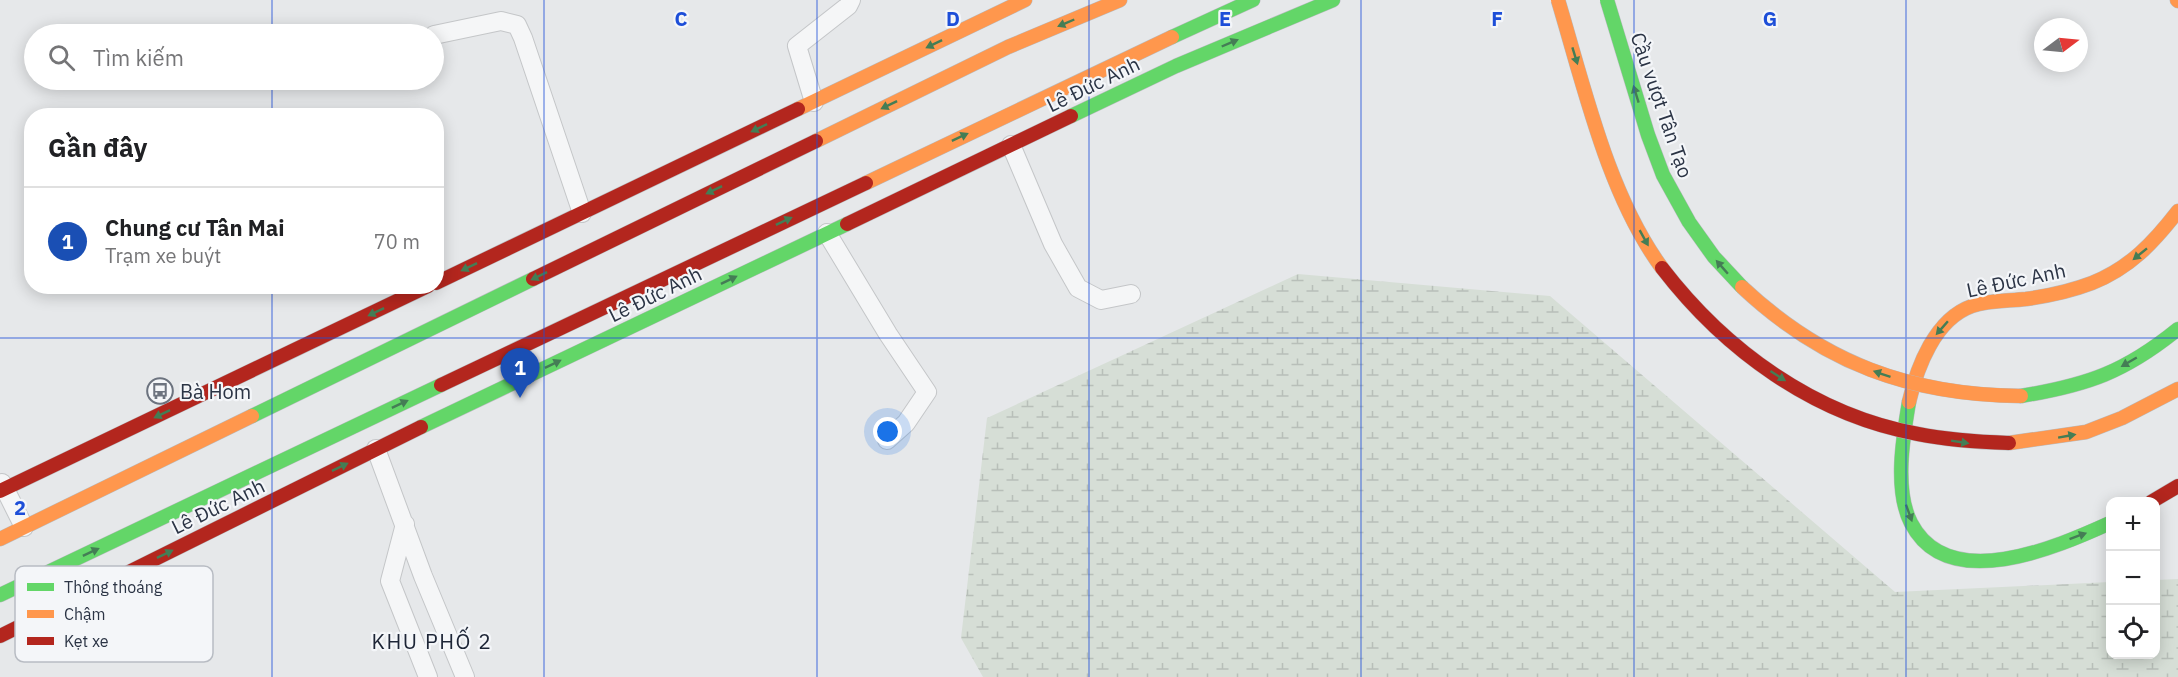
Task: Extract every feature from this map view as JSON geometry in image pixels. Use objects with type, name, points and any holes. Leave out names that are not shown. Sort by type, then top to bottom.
[{"type":"highway","points":[[444,279],[1025,0]]},
{"type":"highway","points":[[0,539],[998,52],[1120,0]]},
{"type":"highway","name":"Lê Đức Anh","points":[[61,566],[1253,0]]},
{"type":"highway","name":"Lê Đức Anh","points":[[141,566],[376,449],[1176,66],[1333,0]]},
{"type":"highway","points":[[1558,0],[1594,119],[1629,210],[1645,242],[1669,276],[1717,331],[1781,379],[1847,414],[1882,427],[1972,443],[2009,443],[2086,432],[2122,418],[2178,389]]},
{"type":"highway","name":"Cầu vượt Tân Tạo","points":[[1607,0],[1651,144],[1666,183],[1685,218],[1706,249],[1735,282],[1797,334],[1832,355],[1869,370],[1927,388],[1978,396],[2021,396],[2058,390],[2096,379],[2160,343],[2178,329]]},
{"type":"highway","points":[[1166,40],[1176,66]]},
{"type":"highway","name":"Lê Đức Anh","points":[[2106,525],[2046,548],[1990,562],[1964,561],[1941,553],[1922,538],[1908,515],[1901,481],[1904,439],[1911,399],[1920,363],[1930,342],[1947,321],[1969,306],[2032,298],[2098,280],[2125,266],[2145,250],[2178,211]]},
{"type":"highway","points":[[2,487],[411,294]]},
{"type":"highway","points":[[2158,497],[2178,486]]},
{"type":"highway","name":"Lê Đức Anh","points":[[0,595],[15,588]]},
{"type":"highway","name":"Lê Đức Anh","points":[[0,636],[15,629]]},
{"type":"lane","points":[[813,102],[797,46],[848,6],[851,0]]},
{"type":"lane","points":[[444,33],[501,21],[517,25],[582,213]]},
{"type":"lane","points":[[1011,145],[1053,244],[1078,288],[1101,300],[1131,294]]},
{"type":"lane","points":[[827,233],[888,334],[927,392],[906,423],[887,440]]},
{"type":"lane","points":[[376,449],[423,576],[465,677]]},
{"type":"lane","points":[[2,487],[24,527]]},
{"type":"lane","points":[[405,524],[390,581],[428,677]]},
{"type":"green space","points":[[1298,274],[1550,296],[1895,592],[2106,582],[2106,659],[2160,659],[2160,580],[2178,579],[2178,677],[983,677],[961,638],[987,418]]},
{"type":"traffic: fast","points":[[1172,37],[1253,0]]},
{"type":"traffic: fast","points":[[1071,116],[1176,66],[1333,0]]},
{"type":"traffic: fast","points":[[1607,0],[1648,135],[1663,175],[1689,222],[1714,257],[1742,287]]},
{"type":"traffic: fast","points":[[421,427],[847,224]]},
{"type":"traffic: fast","points":[[252,416],[533,279]]},
{"type":"traffic: fast","points":[[2021,396],[2066,387],[2105,374],[2141,356],[2178,329]]},
{"type":"traffic: fast","points":[[61,566],[441,385]]},
{"type":"traffic: fast","points":[[1909,402],[1901,463],[1903,495],[1911,523],[1928,545],[1950,557],[1976,561],[2004,559],[2034,553],[2106,525]]},
{"type":"traffic: fast","points":[[0,595],[15,588]]},
{"type":"traffic: slow","points":[[798,109],[1025,0]]},
{"type":"traffic: slow","points":[[816,141],[1008,47],[1120,0]]},
{"type":"traffic: slow","points":[[1558,0],[1588,103],[1612,174],[1643,239],[1662,268]]},
{"type":"traffic: slow","points":[[866,183],[1172,37]]},
{"type":"traffic: slow","points":[[1909,402],[1917,374],[1930,346],[1938,333],[1959,312],[1985,303],[2059,293],[2106,277],[2140,253],[2178,211]]},
{"type":"traffic: slow","points":[[1742,287],[1804,336],[1870,370],[1942,389],[2021,396]]},
{"type":"traffic: slow","points":[[2009,443],[2086,432],[2122,418],[2178,389]]},
{"type":"traffic: slow","points":[[0,539],[252,416]]},
{"type":"traffic: jam","points":[[444,279],[798,109]]},
{"type":"traffic: jam","points":[[847,224],[1071,116]]},
{"type":"traffic: jam","points":[[533,279],[816,141]]},
{"type":"traffic: jam","points":[[441,385],[866,183]]},
{"type":"traffic: jam","points":[[1662,268],[1687,298],[1743,352],[1808,395],[1843,412],[1880,425],[1941,438],[2009,443]]},
{"type":"traffic: jam","points":[[0,491],[411,294]]},
{"type":"traffic: jam","points":[[141,566],[421,427]]},
{"type":"traffic: jam","points":[[2159,497],[2178,486]]},
{"type":"traffic: jam","points":[[0,636],[15,629]]},
{"type":"place","name":"Bà Hom","points":[[160,391]]},
{"type":"place","name":"Chung cư Tân Mai","points":[[520,398]]},
{"type":"district","name":"KHU PHỐ 2","points":[[432,641]]}]
